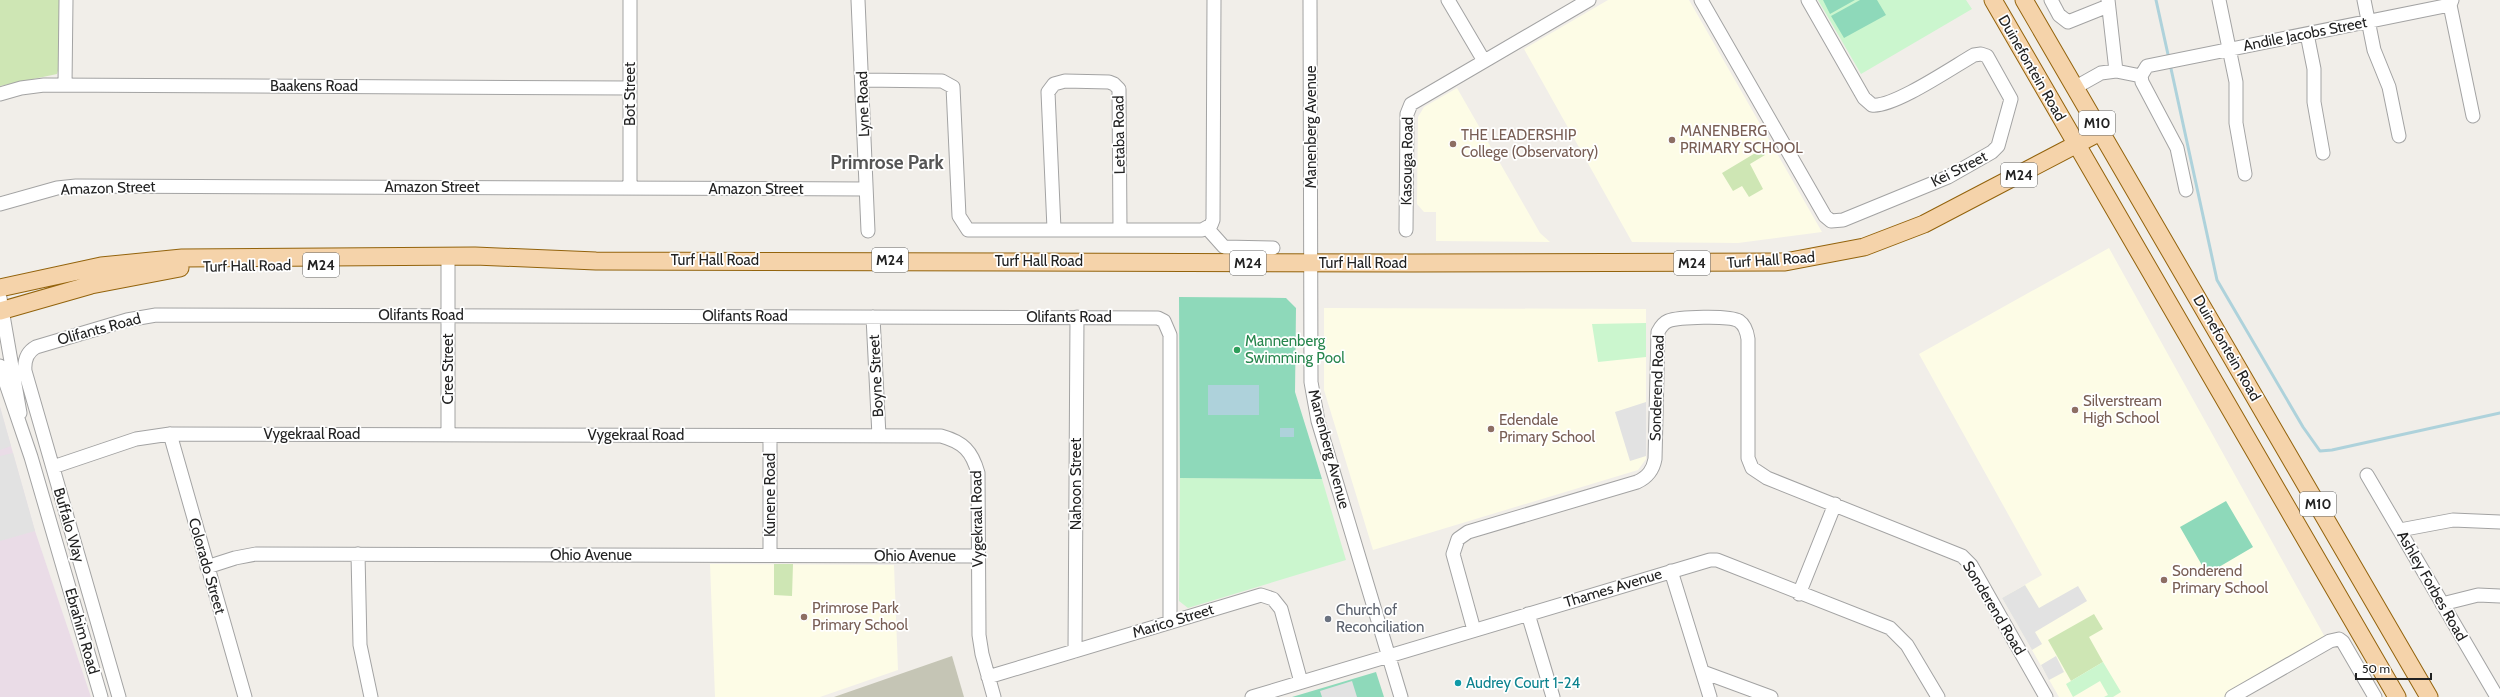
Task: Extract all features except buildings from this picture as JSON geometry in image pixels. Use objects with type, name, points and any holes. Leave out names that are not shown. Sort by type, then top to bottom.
[{"type":"main road","name":"Duinefontein Road","points":[[1993,0],[2397,697]]},
{"type":"main road","name":"Duinefontein Road","points":[[2024,0],[2102,131],[2429,697]]},
{"type":"main road","name":"Turf Hall Road","points":[[0,288],[95,267],[156,259],[448,261],[1759,263],[1811,258],[1864,247],[1924,224],[2102,131]]},
{"type":"main road","name":"Turf Hall Road","points":[[1,307],[118,279],[186,267],[448,261]]},
{"type":"street","points":[[65,85],[66,0]]},
{"type":"street","name":"Bot Street","points":[[630,0],[630,188]]},
{"type":"street","name":"Lyne Road","points":[[858,0],[868,231]]},
{"type":"street","points":[[862,80],[942,81],[953,87],[960,216],[966,228],[974,232],[1054,229],[1200,230],[1207,228],[1213,220],[1214,0]]},
{"type":"street","name":"Manenberg Avenue","points":[[1310,0],[1310,366],[1315,409],[1401,697]]},
{"type":"street","points":[[1448,0],[1484,61]]},
{"type":"street","name":"Kasouga Road","points":[[1406,230],[1408,109],[1416,100],[1589,0]]},
{"type":"street","name":"Kei Street","points":[[1701,0],[1825,216],[1830,221],[1843,220],[1948,177],[1992,152],[1998,146],[2011,98],[1987,56],[1981,54],[1974,55],[1910,92],[1884,104],[1872,105],[1864,98],[1808,0]]},
{"type":"street","points":[[2051,0],[2059,15],[2068,22],[2108,3],[2116,70]]},
{"type":"street","points":[[2220,0],[2236,82],[2236,123],[2245,174]]},
{"type":"street","points":[[2364,0],[2376,55],[2389,87],[2399,136]]},
{"type":"street","points":[[2451,3],[2473,116]]},
{"type":"street","name":"Andile Jacobs Street","points":[[2141,76],[2146,66],[2369,22],[2451,3]]},
{"type":"street","points":[[2307,34],[2314,69],[2314,102],[2323,153]]},
{"type":"street","points":[[2076,87],[2101,73],[2116,70],[2141,76],[2177,148],[2186,190]]},
{"type":"street","name":"Letaba Road","points":[[1054,229],[1048,92],[1054,84],[1065,81],[1109,82],[1114,84],[1119,89],[1120,230]]},
{"type":"street","name":"Baakens Road","points":[[0,94],[32,86],[65,85],[630,88]]},
{"type":"street","name":"Amazon Street","points":[[0,204],[57,188],[76,186],[866,189]]},
{"type":"street","points":[[1207,228],[1224,247],[1273,248]]},
{"type":"street","name":"Cree Street","points":[[448,261],[448,434]]},
{"type":"street","name":"Ebrahim Road","points":[[1,307],[18,396],[21,427]]},
{"type":"street","name":"Olifants Road","points":[[29,353],[41,345],[127,320],[156,315],[1158,318],[1164,321],[1168,327],[1170,335],[1170,622]]},
{"type":"street","name":"Boyne Street","points":[[874,317],[879,436]]},
{"type":"street","name":"Nahoon Street","points":[[1075,651],[1077,317]]},
{"type":"street","name":"Sonderend Road","points":[[1474,630],[1453,554],[1458,539],[1468,532],[1637,482],[1651,472],[1655,459],[1657,338],[1660,328],[1668,321],[1684,318],[1728,318],[1739,321],[1744,326],[1748,339],[1749,463],[1758,473],[1962,556],[1971,566],[2046,697]]},
{"type":"street","name":"Buffalo Way","points":[[29,353],[25,361],[25,371],[119,697]]},
{"type":"street","name":"Ebrahim Road","points":[[0,366],[21,427],[101,697]]},
{"type":"street","name":"Vygekraal Road","points":[[53,467],[136,439],[170,434],[941,436],[957,441],[968,449],[974,460],[978,473],[979,640],[994,697]]},
{"type":"street","name":"Colorado Street","points":[[170,434],[245,697]]},
{"type":"street","name":"Kunene Road","points":[[770,436],[770,555]]},
{"type":"street","name":"Ashley Forbes Road","points":[[2367,474],[2498,697]]},
{"type":"street","points":[[1799,594],[1835,504]]},
{"type":"street","points":[[2400,530],[2453,520],[2500,522]]},
{"type":"street","points":[[358,554],[360,645],[371,697]]},
{"type":"street","name":"Ohio Avenue","points":[[207,567],[251,555],[978,556]]},
{"type":"street","name":"Thames Avenue","points":[[1252,697],[1703,561],[1717,560],[1897,632],[1907,645],[1938,697]]},
{"type":"street","points":[[1670,571],[1710,697]]},
{"type":"street","name":"Marico Street","points":[[988,677],[1261,595],[1276,601],[1282,609],[1301,682]]},
{"type":"street","points":[[2442,604],[2478,595],[2500,596]]},
{"type":"street","points":[[1528,614],[1553,697]]},
{"type":"street","points":[[2232,697],[2330,641],[2339,639],[2343,642],[2375,697]]},
{"type":"street","points":[[1703,672],[1771,697]]},
{"type":"shaded area","name":"MANENBERG PRIMARY SCHOOL","points":[[1608,0],[1689,0],[1822,232],[1738,243],[1632,242],[1524,49]]},
{"type":"shaded area","name":"THE LEADERSHIP College (Observatory)","points":[[1457,88],[1540,233],[1550,242],[1436,241],[1436,212],[1424,212],[1417,204],[1418,117],[1424,107]]},
{"type":"shaded area","points":[[2109,248],[2326,639],[2224,697],[2059,697],[2002,598],[2042,575],[1919,354]]},
{"type":"shaded area","name":"Edendale Primary School","points":[[1324,308],[1646,309],[1646,459],[1638,470],[1373,550],[1324,390]]},
{"type":"shaded area","points":[[1646,402],[1646,456],[1630,461],[1615,412]]},
{"type":"shaded area","points":[[0,407],[35,531],[91,697],[0,697]]},
{"type":"shaded area","points":[[0,407],[11,446],[0,450]]},
{"type":"shaded area","points":[[13,453],[35,531],[0,541],[0,456]]},
{"type":"shaded area","name":"Primrose Park Primary School","points":[[710,564],[894,565],[898,670],[820,697],[715,697]]},
{"type":"shaded area","points":[[2025,585],[2039,608],[2078,586],[2087,601],[2035,632],[2042,644],[2032,650],[2002,598]]},
{"type":"shaded area","points":[[952,656],[964,697],[834,697]]},
{"type":"shaded area","points":[[2056,656],[2064,672],[2049,680],[2041,665]]},
{"type":"shaded area","points":[[1352,681],[1357,697],[1322,697],[1320,691]]},
{"type":"green space","points":[[0,0],[59,0],[59,67],[57,74],[0,86]]},
{"type":"green space","points":[[1818,0],[1966,0],[1972,9],[1861,74]]},
{"type":"green space","points":[[1823,0],[1855,0],[1830,14]]},
{"type":"green space","points":[[1860,0],[1877,0],[1886,15],[1844,38],[1831,16]]},
{"type":"green space","points":[[1762,149],[1765,155],[1750,164],[1763,189],[1749,197],[1742,186],[1733,191],[1722,173]]},
{"type":"green space","name":"Mannenberg Swimming Pool","points":[[1179,297],[1286,298],[1296,308],[1295,392],[1322,479],[1180,478]]},
{"type":"green space","points":[[1646,323],[1646,357],[1598,362],[1592,324]]},
{"type":"green space","points":[[1180,478],[1322,479],[1346,560],[1188,608],[1179,601]]},
{"type":"green space","points":[[2226,501],[2253,547],[2207,574],[2180,527]]},
{"type":"green space","points":[[774,564],[793,564],[792,596],[774,595]]},
{"type":"green space","points":[[2094,614],[2103,629],[2089,637],[2103,662],[2071,681],[2048,640]]},
{"type":"green space","points":[[2103,662],[2121,692],[2113,697],[2104,697],[2108,695],[2100,681],[2073,697],[2066,684]]},
{"type":"green space","points":[[1376,672],[1384,697],[1292,697]]},
{"type":"water","points":[[1208,385],[1259,385],[1259,415],[1208,415]]},
{"type":"water","points":[[1280,428],[1294,428],[1294,437],[1280,437]]},
{"type":"waterway","points":[[2156,0],[2169,59]]},
{"type":"waterway","points":[[2170,64],[2217,280],[2303,427],[2320,451],[2332,450],[2500,413]]},
{"type":"place","name":"MANENBERG PRIMARY SCHOOL","points":[[1672,140]]},
{"type":"place","name":"THE LEADERSHIP College (Observatory)","points":[[1453,144]]},
{"type":"place","name":"Mannenberg Swimming Pool","points":[[1237,350]]},
{"type":"place","name":"Silverstream High School","points":[[2075,410]]},
{"type":"place","name":"Edendale Primary School","points":[[1491,429]]},
{"type":"place","name":"Sonderend Primary School","points":[[2164,580]]},
{"type":"place","name":"Primrose Park Primary School","points":[[804,617]]},
{"type":"place","name":"Church of Reconciliation","points":[[1328,619]]},
{"type":"place","name":"Audrey Court 1-24","points":[[1458,683]]},
{"type":"district","name":"Primrose Park","points":[[887,162]]}]
